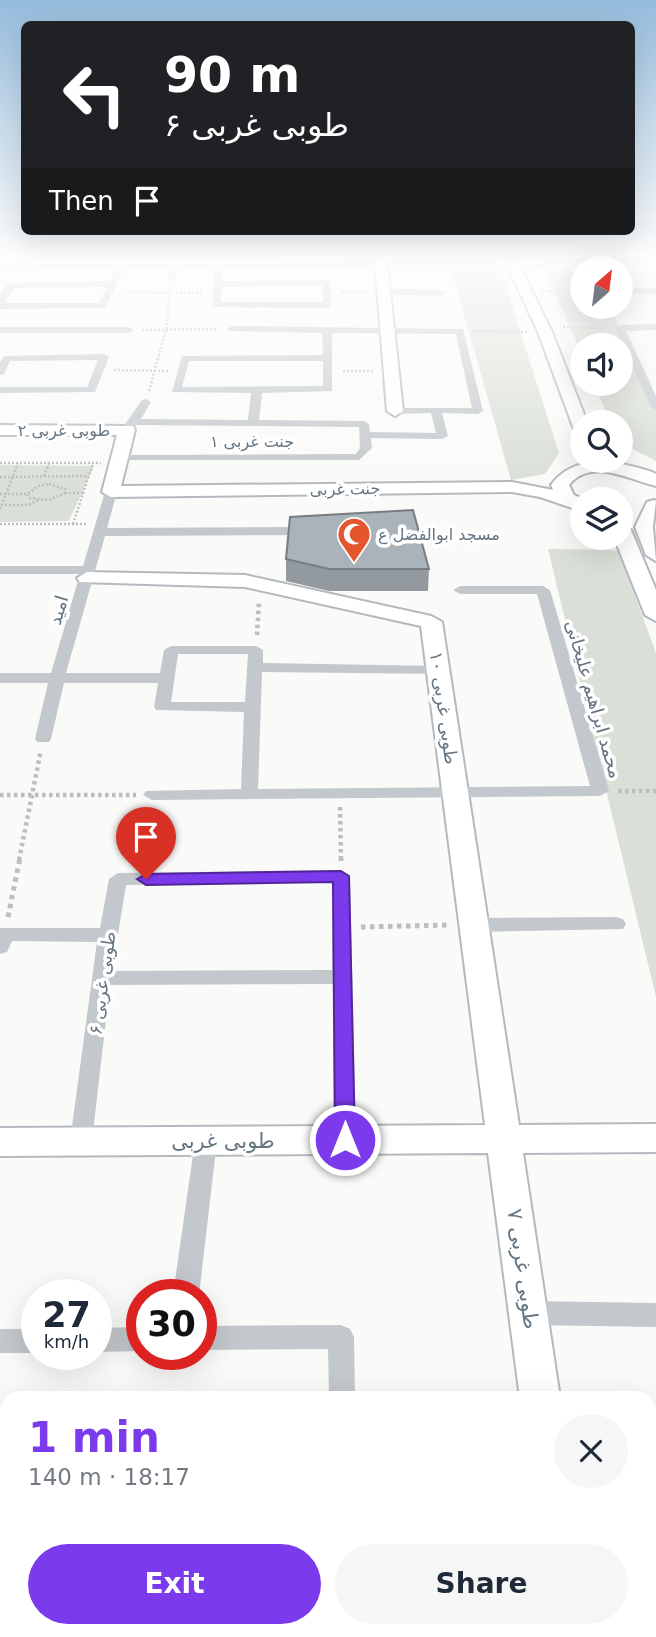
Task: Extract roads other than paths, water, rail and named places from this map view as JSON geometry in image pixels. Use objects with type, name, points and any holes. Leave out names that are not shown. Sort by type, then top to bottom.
[{"type":"street","points":[[51,330],[129,331]]},
{"type":"street","points":[[298,330],[364,330]]},
{"type":"street","points":[[388,330],[395,411],[478,411],[460,331],[416,330]]},
{"type":"street","points":[[552,330],[590,410]]},
{"type":"street","points":[[552,330],[576,410]]},
{"type":"street","points":[[621,330],[656,407]]},
{"type":"street","points":[[327,331],[328,358],[328,389],[176,390],[185,358],[328,358]]},
{"type":"street","points":[[0,372],[4,358],[104,358],[91,390],[0,390]]},
{"type":"street","points":[[253,424],[257,390]]},
{"type":"street","points":[[111,492],[130,426],[146,402]]},
{"type":"street","points":[[130,426],[364,424],[366,435],[442,436],[436,410]]},
{"type":"street","name":"طوبی غربی ۲","points":[[0,430],[130,426]]},
{"type":"street","name":"جنت غربی ۱","points":[[120,460],[359,457],[366,448],[366,435]]},
{"type":"street","points":[[633,470],[656,481]]},
{"type":"street","points":[[512,487],[563,479],[575,473]]},
{"type":"street","points":[[563,479],[561,492],[570,498]]},
{"type":"street","name":"جنت غربی","points":[[111,492],[512,487],[543,492],[570,501]]},
{"type":"street","name":"امید","points":[[43,739],[57,678],[111,492]]},
{"type":"street","points":[[633,510],[655,506]]},
{"type":"street","points":[[655,506],[644,527],[656,555]]},
{"type":"street","points":[[101,528],[292,531]]},
{"type":"street","points":[[629,550],[656,615]]},
{"type":"street","points":[[0,570],[88,574]]},
{"type":"street","name":"طوبی غربی ۱۰","points":[[88,574],[260,583],[431,622],[506,1139]]},
{"type":"street","name":"محمد ابراهیم علیخانی","points":[[152,795],[600,791],[543,590],[460,590]]},
{"type":"street","points":[[249,794],[256,650],[171,650],[162,707],[252,707]]},
{"type":"street","points":[[255,667],[439,671]]},
{"type":"street","points":[[0,678],[167,678]]},
{"type":"street","name":"طوبی غربی ۶","points":[[81,1141],[101,978],[118,879],[341,876],[344,977]]},
{"type":"street","points":[[475,925],[616,925]]},
{"type":"street","points":[[2,940],[108,935]]},
{"type":"street","points":[[101,978],[344,977],[345,1140]]},
{"type":"street","name":"طوبی غربی","points":[[0,1142],[656,1138]]},
{"type":"street","name":"طوبی غربی ۷","points":[[506,1139],[539,1391]]},
{"type":"street","points":[[189,1279],[206,1141]]},
{"type":"street","points":[[529,1312],[656,1315]]},
{"type":"street","points":[[217,1338],[341,1337],[342,1391]]},
{"type":"street","points":[[0,1341],[21,1340]]},
{"type":"place","name":"مسجد ابوالفضل ع","points":[[354,564]]}]
